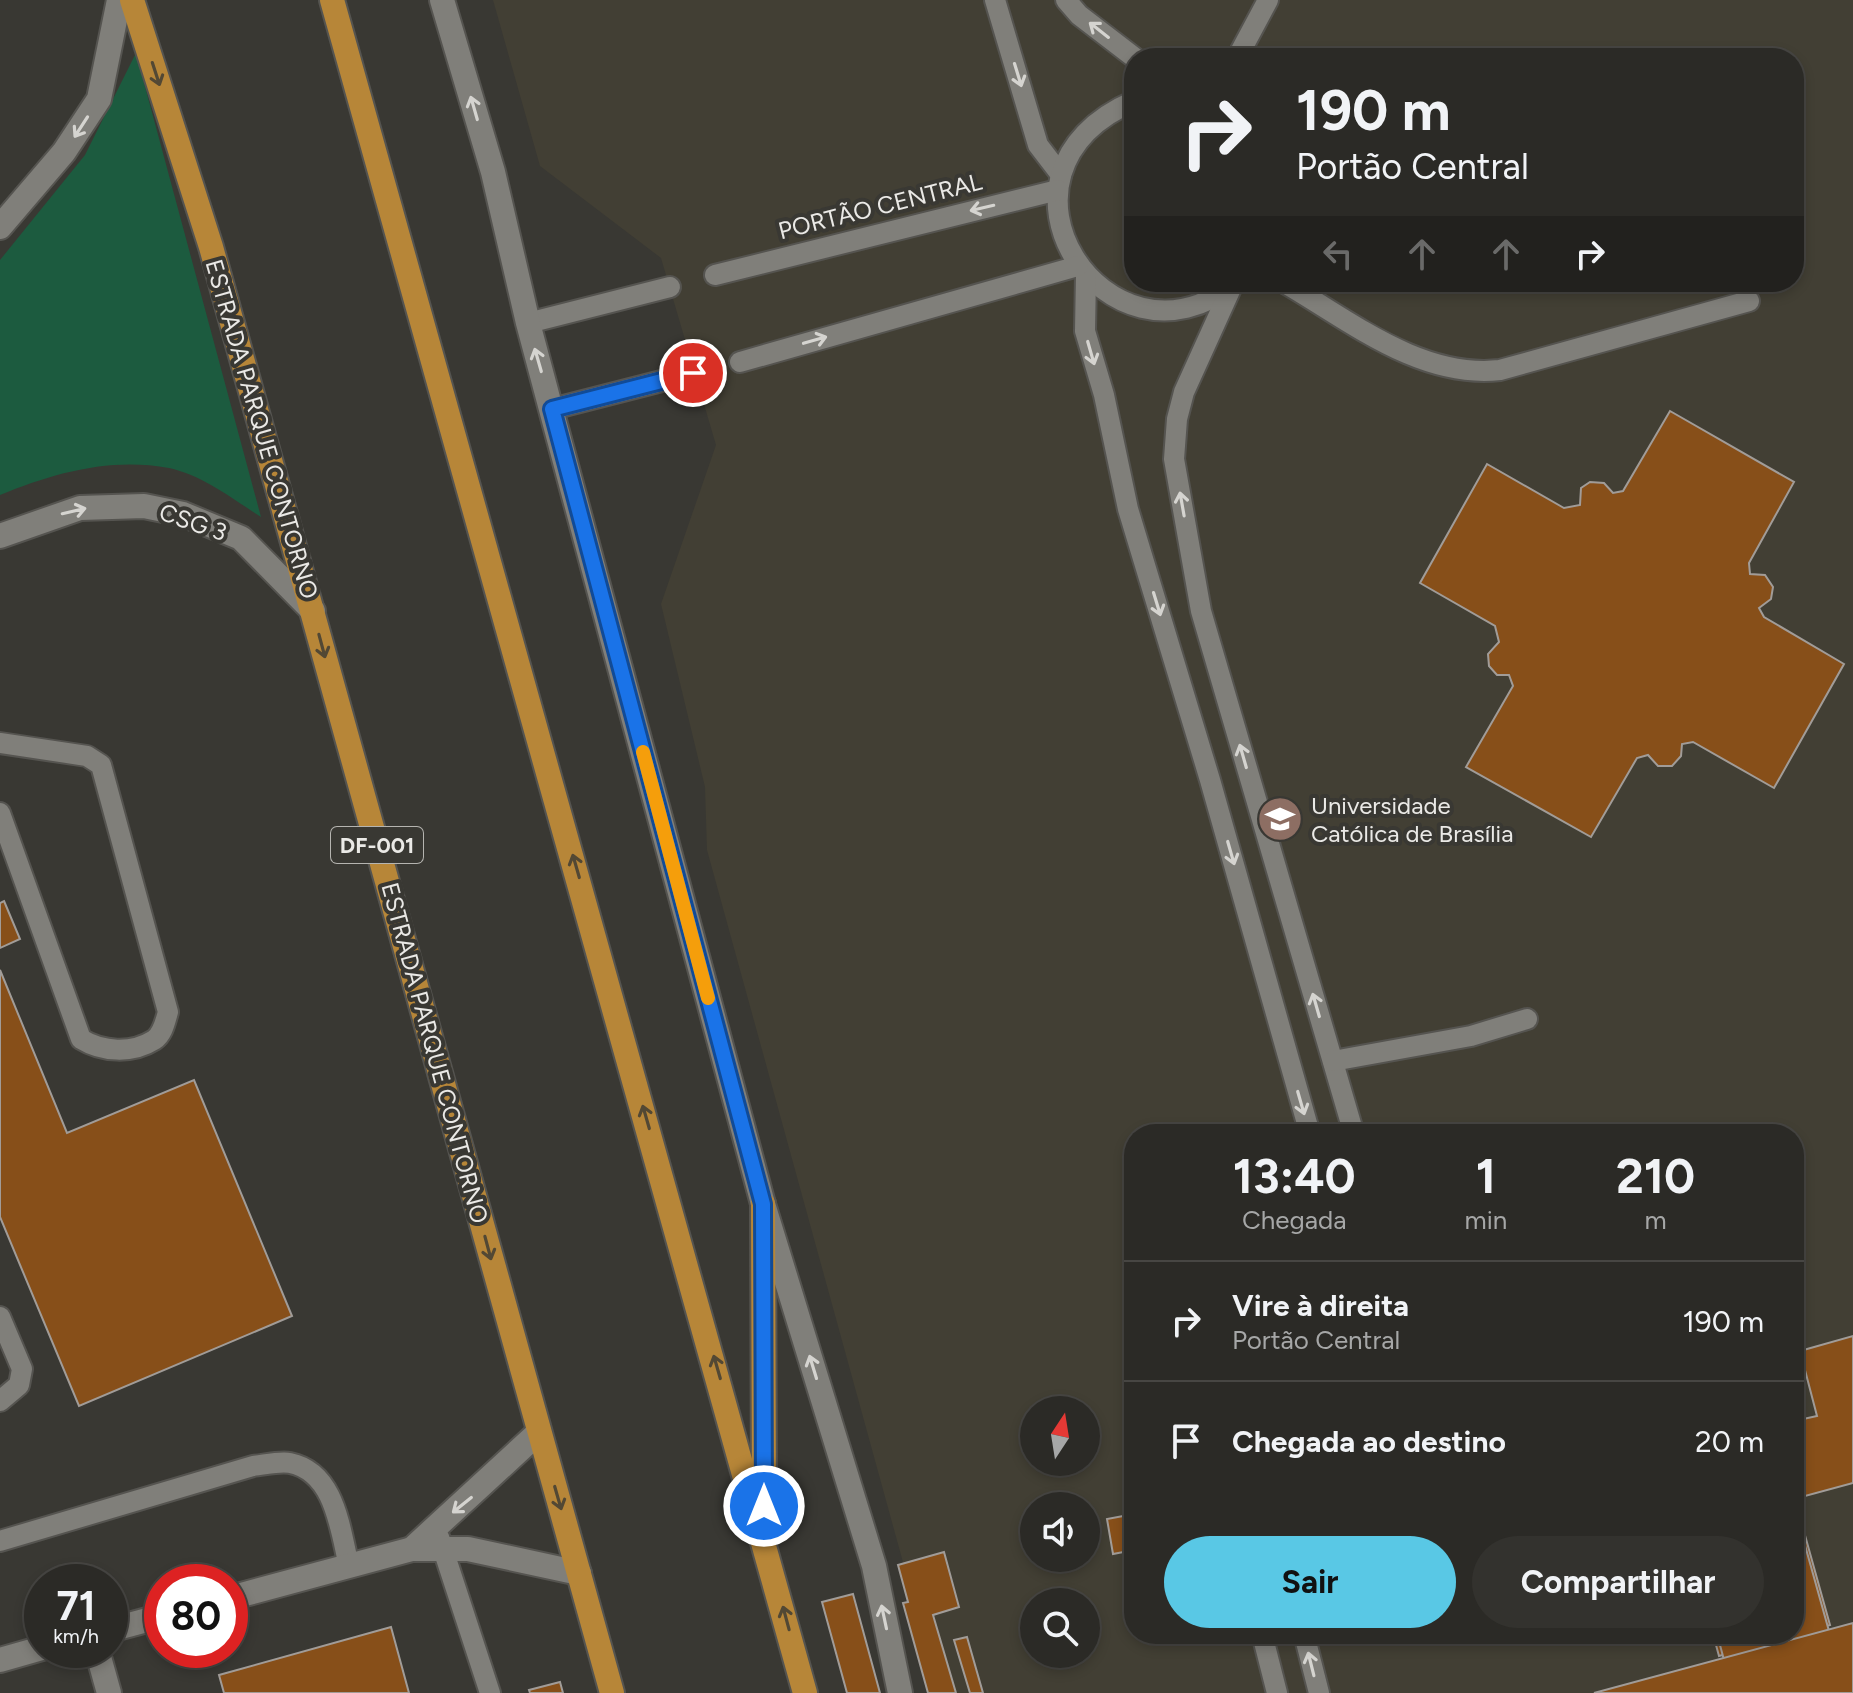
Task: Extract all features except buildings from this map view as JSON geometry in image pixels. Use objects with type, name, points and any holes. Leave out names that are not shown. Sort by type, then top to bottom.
[{"type":"highway","name":"ESTRADA PARQUE CONTORNO","points":[[132,0],[211,247],[612,1693]]},
{"type":"highway","points":[[332,0],[764,1534],[805,1693]]},
{"type":"highway","points":[[763,1204],[764,1534]]},
{"type":"street","points":[[0,227],[64,152],[99,99],[119,0]]},
{"type":"street","points":[[442,0],[493,172],[528,323],[763,1204],[874,1566],[900,1693]]},
{"type":"street","name":"CSG 3","points":[[0,536],[80,508],[144,506],[183,514],[241,538],[313,611]]},
{"type":"street","points":[[248,1593],[412,1549],[439,1536],[539,1432]]},
{"type":"street","points":[[439,1536],[499,1555],[579,1573]]},
{"type":"street","points":[[0,1660],[24,1653]]},
{"type":"street","points":[[102,1668],[109,1693]]},
{"type":"lane","points":[[995,0],[1038,145],[1059,182]]},
{"type":"lane","points":[[1066,0],[1079,15],[1124,50]]},
{"type":"lane","points":[[1242,48],[1268,0]]},
{"type":"lane","points":[[1124,105],[1105,113],[1077,140],[1059,182],[1058,217],[1065,242],[1082,271],[1107,293],[1131,304],[1157,309],[1184,308],[1210,300],[1222,292]]},
{"type":"lane","name":"PORTÃO CENTRAL","points":[[715,275],[1059,182]]},
{"type":"lane","points":[[740,362],[1082,271]]},
{"type":"lane","points":[[1082,271],[1085,331],[1104,395],[1128,509],[1210,780],[1307,1124]]},
{"type":"lane","points":[[528,323],[670,287]]},
{"type":"lane","points":[[1230,292],[1184,392],[1177,419],[1174,459],[1201,611],[1351,1124]]},
{"type":"lane","points":[[1300,292],[1416,358],[1473,373],[1500,370],[1749,301]]},
{"type":"lane","points":[[552,409],[693,373]]},
{"type":"lane","points":[[0,743],[87,756],[101,765],[168,1012],[163,1030],[153,1041],[110,1051],[98,1050],[81,1039],[0,813]]},
{"type":"lane","points":[[1333,1061],[1471,1036],[1527,1019]]},
{"type":"lane","points":[[0,1317],[22,1369],[19,1385],[0,1401]]},
{"type":"lane","points":[[0,1541],[253,1466],[290,1463],[315,1475],[331,1496],[349,1566]]},
{"type":"lane","points":[[439,1536],[490,1693]]},
{"type":"lane","points":[[1265,1644],[1277,1693]]},
{"type":"lane","points":[[1307,1644],[1319,1693]]},
{"type":"shaded area","name":"Universidade Católica de Brasília","points":[[493,0],[1853,0],[1853,1693],[939,1693],[707,850],[705,787],[661,604],[716,445],[661,258],[540,166]]},
{"type":"green space","points":[[136,53],[261,517],[193,476],[147,465],[83,469],[0,495],[0,260],[85,155]]},
{"type":"slow traffic","points":[[643,752],[708,998]]},
{"type":"place","name":"Universidade Católica de Brasília","points":[[1280,819]]},
{"type":"route","points":[[693,373],[552,409],[763,1204],[764,1506]]}]
